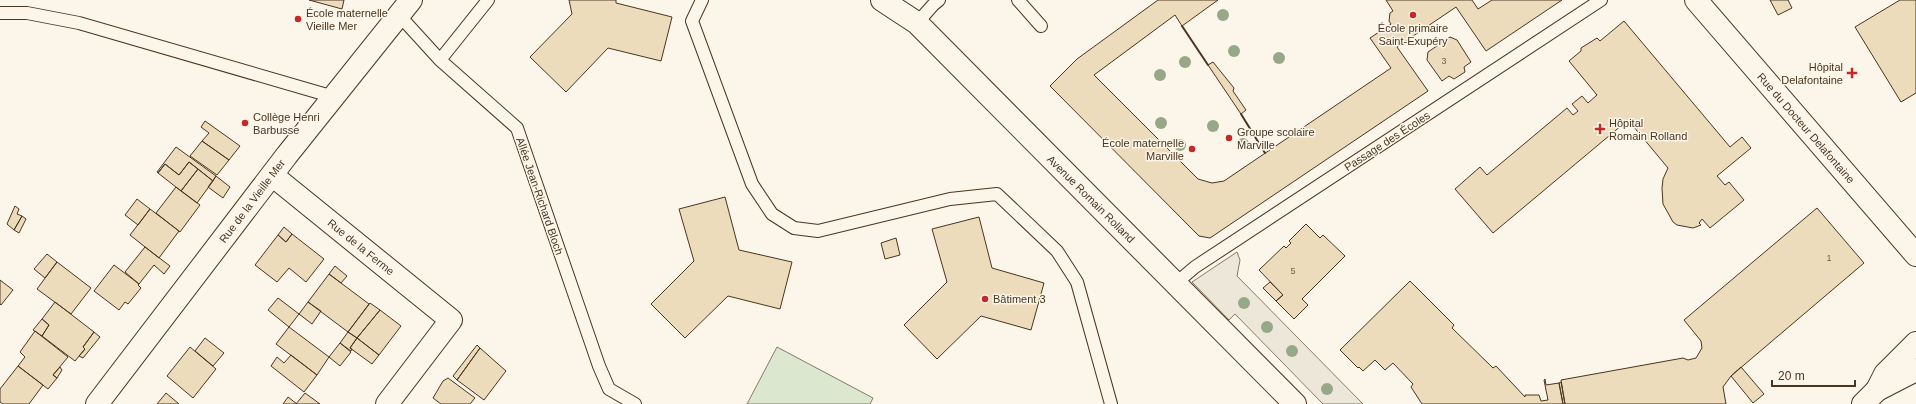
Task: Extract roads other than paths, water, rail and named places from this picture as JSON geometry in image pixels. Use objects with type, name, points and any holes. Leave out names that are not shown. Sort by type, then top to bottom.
[{"type":"main road","name":"Avenue Romain Rolland","points":[[882,0],[917,24],[1295,404]]},
{"type":"main road","name":"Rue du Docteur Delafontaine","points":[[1696,0],[1916,255]]},
{"type":"main road","name":"Rue de la Vieille Mer","points":[[97,404],[272,175],[405,8]]},
{"type":"main road","name":"Rue de la Ferme","points":[[272,175],[451,320],[386,404]]},
{"type":"main road","points":[[1870,397],[1885,374],[1916,343]]},
{"type":"main road","points":[[1870,397],[1916,370]]},
{"type":"lane","points":[[440,60],[488,0]]},
{"type":"lane","points":[[702,0],[692,21],[752,184],[772,214],[794,228],[818,231],[950,199],[997,194],[1056,251],[1077,282],[1111,404]]},
{"type":"lane","points":[[917,24],[939,0]]},
{"type":"lane","points":[[1018,0],[1041,26]]},
{"type":"lane","name":"Passage des Écoles","points":[[1175,284],[1196,267],[1601,0]]},
{"type":"lane","name":"Allée Jean-Richard Bloch","points":[[405,8],[440,60],[517,128],[599,366],[609,389],[636,404]]},
{"type":"lane","points":[[0,13],[28,13],[79,23],[334,97]]},
{"type":"place","name":"École primaire Saint-Exupéry","points":[[1413,15]]},
{"type":"place","name":"École maternelle Vieille Mer","points":[[298,19]]},
{"type":"place","name":"Hôpital Delafontaine","points":[[1852,73]]},
{"type":"place","name":"Collège Henri Barbusse","points":[[245,123]]},
{"type":"place","name":"Hôpital Romain Rolland","points":[[1600,129]]},
{"type":"place","name":"Groupe scolaire Marville","points":[[1229,138]]},
{"type":"place","name":"École maternelle Marville","points":[[1192,149]]},
{"type":"place","name":"Bâtiment 3","points":[[985,299]]}]
